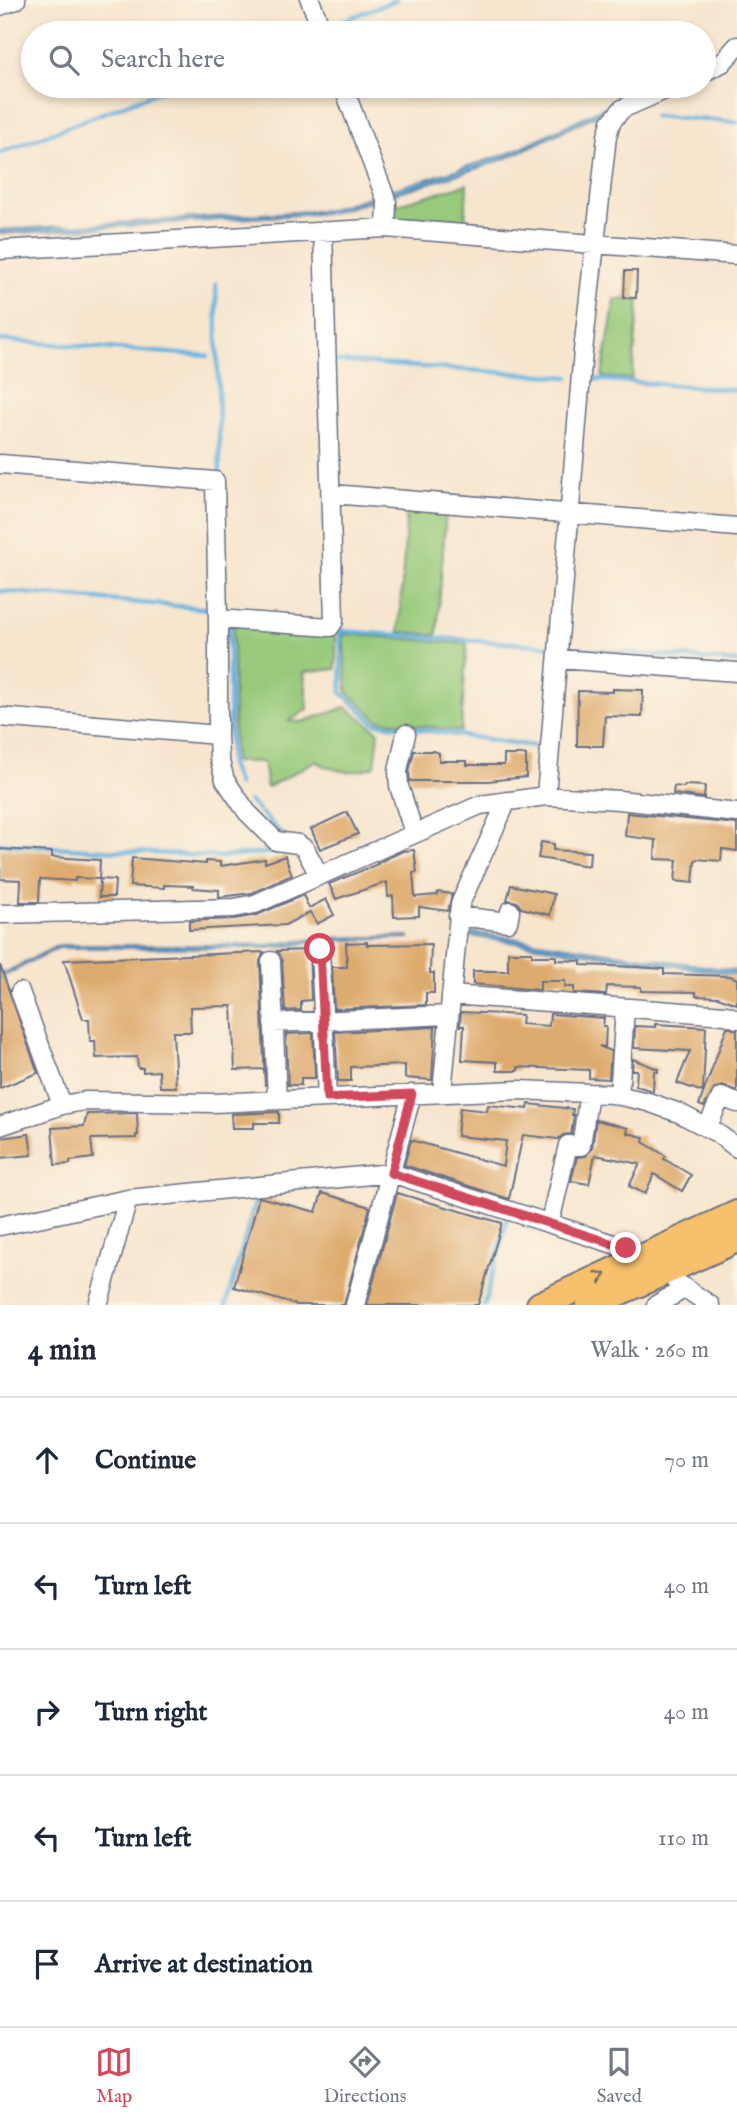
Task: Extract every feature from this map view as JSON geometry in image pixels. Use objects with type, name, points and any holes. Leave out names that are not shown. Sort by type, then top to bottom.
[{"type":"highway","points":[[540,1305],[737,1214]]},
{"type":"highway","points":[[590,1305],[737,1239]]},
{"type":"street","points":[[0,6],[16,0]]},
{"type":"street","points":[[310,0],[318,21]]},
{"type":"street","points":[[716,65],[737,46]]},
{"type":"street","points":[[347,98],[384,194],[386,228]]},
{"type":"street","points":[[546,796],[583,351],[607,136],[611,122],[622,109],[647,98]]},
{"type":"street","points":[[0,250],[386,228],[737,254]]},
{"type":"street","points":[[218,619],[330,627],[334,621],[323,231]]},
{"type":"street","points":[[0,464],[215,481],[218,735],[222,769],[229,789],[247,812],[276,841],[298,844],[305,849],[319,875]]},
{"type":"street","points":[[332,494],[737,527]]},
{"type":"street","points":[[559,659],[737,672]]},
{"type":"street","points":[[0,717],[218,735]]},
{"type":"street","points":[[406,734],[398,771],[399,786],[414,833]]},
{"type":"street","points":[[0,914],[234,908],[255,904],[480,805],[508,800],[546,796],[619,800],[737,813]]},
{"type":"street","points":[[442,1093],[460,904],[508,800]]},
{"type":"street","points":[[458,916],[508,922],[510,911]]},
{"type":"street","points":[[320,949],[327,1098]]},
{"type":"street","points":[[271,961],[277,1100]]},
{"type":"street","points":[[20,992],[62,1105]]},
{"type":"street","points":[[451,995],[726,1015],[737,1019]]},
{"type":"street","points":[[619,1096],[625,1009]]},
{"type":"street","points":[[274,1023],[449,1015]]},
{"type":"street","points":[[2,1121],[85,1101],[213,1103],[519,1090],[589,1093],[648,1102],[679,1113],[737,1148]]},
{"type":"street","points":[[550,1222],[568,1145],[581,1146],[589,1093]]},
{"type":"street","points":[[355,1305],[412,1094]]},
{"type":"street","points":[[707,1128],[721,1097],[737,1103]]},
{"type":"street","points":[[0,1226],[127,1205],[391,1173],[626,1248]]},
{"type":"street","points":[[99,1305],[127,1205]]},
{"type":"street","points":[[656,1305],[681,1285],[710,1305]]},
{"type":"green space","points":[[467,184],[465,222],[393,218],[391,206]]},
{"type":"green space","points":[[615,299],[639,301],[632,379],[602,377]]},
{"type":"green space","points":[[407,507],[446,510],[437,635],[399,632]]},
{"type":"green space","points":[[233,624],[336,630],[336,669],[304,672],[308,709],[289,721],[302,722],[346,707],[379,732],[375,766],[358,771],[344,771],[315,761],[267,788],[263,762],[234,762]]},
{"type":"green space","points":[[343,634],[467,644],[461,731],[378,720],[347,692]]},
{"type":"water","points":[[623,98],[632,98],[507,158],[330,213],[0,234],[0,230],[327,210],[507,154]]},
{"type":"water","points":[[470,932],[737,971],[737,975],[470,936]]},
{"type":"water","points":[[409,936],[325,941],[270,948],[58,948],[0,978],[0,975],[59,945],[268,945],[321,938]]},
{"type":"building","points":[[625,271],[637,271],[636,298],[624,298]]},
{"type":"building","points":[[613,689],[643,690],[642,717],[605,716],[603,746],[577,746],[578,691],[613,692]]},
{"type":"building","points":[[414,751],[434,751],[439,753],[439,761],[467,761],[467,765],[504,765],[504,755],[526,755],[526,777],[488,781],[410,781],[409,772]]},
{"type":"building","points":[[674,786],[705,786],[704,798],[673,794]]},
{"type":"building","points":[[347,812],[358,834],[320,849],[311,829]]},
{"type":"building","points":[[627,813],[737,824],[737,851],[722,849],[721,861],[697,859],[693,883],[675,881],[677,860],[655,859],[656,840],[625,836]]},
{"type":"building","points":[[541,842],[554,844],[553,850],[590,852],[589,866],[538,858]]},
{"type":"building","points":[[0,849],[52,852],[52,857],[100,860],[99,879],[40,879],[39,902],[20,902],[21,880],[0,879]]},
{"type":"building","points":[[414,850],[417,872],[413,873],[415,897],[437,895],[438,892],[452,894],[448,911],[419,907],[419,916],[394,917],[393,896],[388,897],[387,882],[336,899],[329,884],[403,851]]},
{"type":"building","points":[[285,856],[292,875],[252,893],[219,897],[219,890],[193,886],[130,886],[132,858],[206,864],[206,861],[220,862],[220,866],[265,859],[265,863]]},
{"type":"building","points":[[100,879],[115,880],[114,897],[99,897]]},
{"type":"building","points":[[511,885],[554,894],[550,915],[521,908],[517,902],[507,900]]},
{"type":"building","points":[[303,895],[309,908],[326,899],[334,915],[317,924],[310,912],[285,925],[189,930],[189,921],[257,915]]},
{"type":"building","points":[[367,942],[367,945],[431,944],[430,973],[434,973],[434,993],[426,993],[426,1005],[334,1009],[332,967],[347,967],[346,943]]},
{"type":"building","points":[[309,950],[311,1000],[301,1001],[301,1010],[285,1011],[282,961],[277,951]]},
{"type":"building","points":[[264,952],[260,961],[265,1086],[264,1069],[235,1070],[232,1006],[190,1007],[191,1032],[173,1032],[176,1087],[160,1087],[159,1071],[143,1072],[143,1068],[138,1068],[137,1057],[96,1058],[95,1041],[90,1041],[89,1019],[83,1019],[64,960]]},
{"type":"building","points":[[508,952],[556,956],[556,960],[581,961],[581,965],[664,969],[664,974],[730,976],[737,979],[737,1004],[718,997],[696,996],[696,992],[641,991],[641,987],[607,986],[606,995],[574,993],[574,987],[565,987],[565,981],[540,981],[540,990],[473,984],[473,971],[508,971]]},
{"type":"building","points":[[0,965],[38,1073],[0,1088]]},
{"type":"building","points":[[461,1012],[522,1015],[521,1024],[549,1026],[550,1014],[604,1018],[605,1047],[599,1046],[611,1051],[609,1079],[589,1078],[589,1070],[518,1067],[518,1071],[497,1071],[497,1062],[462,1060],[464,1026],[460,1026]]},
{"type":"building","points":[[655,1024],[706,1027],[703,1092],[677,1083],[690,1051],[634,1048],[635,1026],[655,1027]]},
{"type":"building","points":[[435,1027],[432,1080],[405,1078],[405,1065],[351,1067],[351,1081],[338,1081],[335,1032]]},
{"type":"building","points":[[727,1027],[737,1030],[737,1091],[724,1086],[715,1088],[704,1107],[699,1105]]},
{"type":"building","points":[[313,1033],[315,1078],[301,1078],[301,1085],[288,1085],[286,1034]]},
{"type":"building","points":[[633,1059],[658,1069],[658,1072],[654,1071],[653,1091],[636,1086],[637,1070],[632,1070]]},
{"type":"building","points":[[529,1104],[573,1109],[571,1134],[558,1139],[523,1135],[509,1199],[404,1165],[411,1140],[503,1166],[506,1141],[457,1136],[460,1108],[487,1111],[488,1105],[528,1109]]},
{"type":"building","points":[[279,1112],[279,1123],[254,1123],[254,1128],[232,1128],[231,1114]]},
{"type":"building","points":[[137,1113],[136,1138],[91,1139],[93,1158],[55,1165],[52,1128],[84,1126],[87,1114]]},
{"type":"building","points":[[596,1120],[628,1128],[627,1133],[644,1137],[643,1142],[666,1156],[664,1159],[691,1175],[682,1191],[654,1174],[645,1194],[629,1186],[640,1164],[595,1155],[589,1184],[571,1181],[577,1157],[586,1156],[592,1148]]},
{"type":"building","points":[[29,1134],[32,1155],[0,1158],[0,1138]]},
{"type":"building","points":[[322,1193],[370,1207],[344,1305],[297,1305],[234,1287],[259,1197],[316,1212]]},
{"type":"building","points":[[397,1193],[502,1223],[478,1305],[367,1305]]},
{"type":"waterway","points":[[341,21],[396,0]]},
{"type":"waterway","points":[[0,153],[142,98]]},
{"type":"waterway","points":[[654,116],[737,122]]},
{"type":"waterway","points":[[216,283],[220,478]]},
{"type":"waterway","points":[[0,340],[208,356]]},
{"type":"waterway","points":[[333,361],[569,377]]},
{"type":"waterway","points":[[594,379],[737,390]]},
{"type":"waterway","points":[[0,591],[212,609]]},
{"type":"waterway","points":[[340,622],[342,693],[375,723],[541,747]]},
{"type":"waterway","points":[[229,624],[230,764],[238,786]]},
{"type":"waterway","points":[[341,631],[551,646]]},
{"type":"waterway","points":[[575,648],[737,662]]},
{"type":"waterway","points":[[249,801],[283,835]]},
{"type":"waterway","points":[[0,844],[223,857],[284,851],[285,847]]},
{"type":"waterway","points":[[226,1305],[258,1192]]},
{"type":"waterway","points":[[484,1305],[508,1216]]},
{"type":"route","points":[[320,949],[327,1098],[412,1094],[391,1173],[626,1248]]}]
